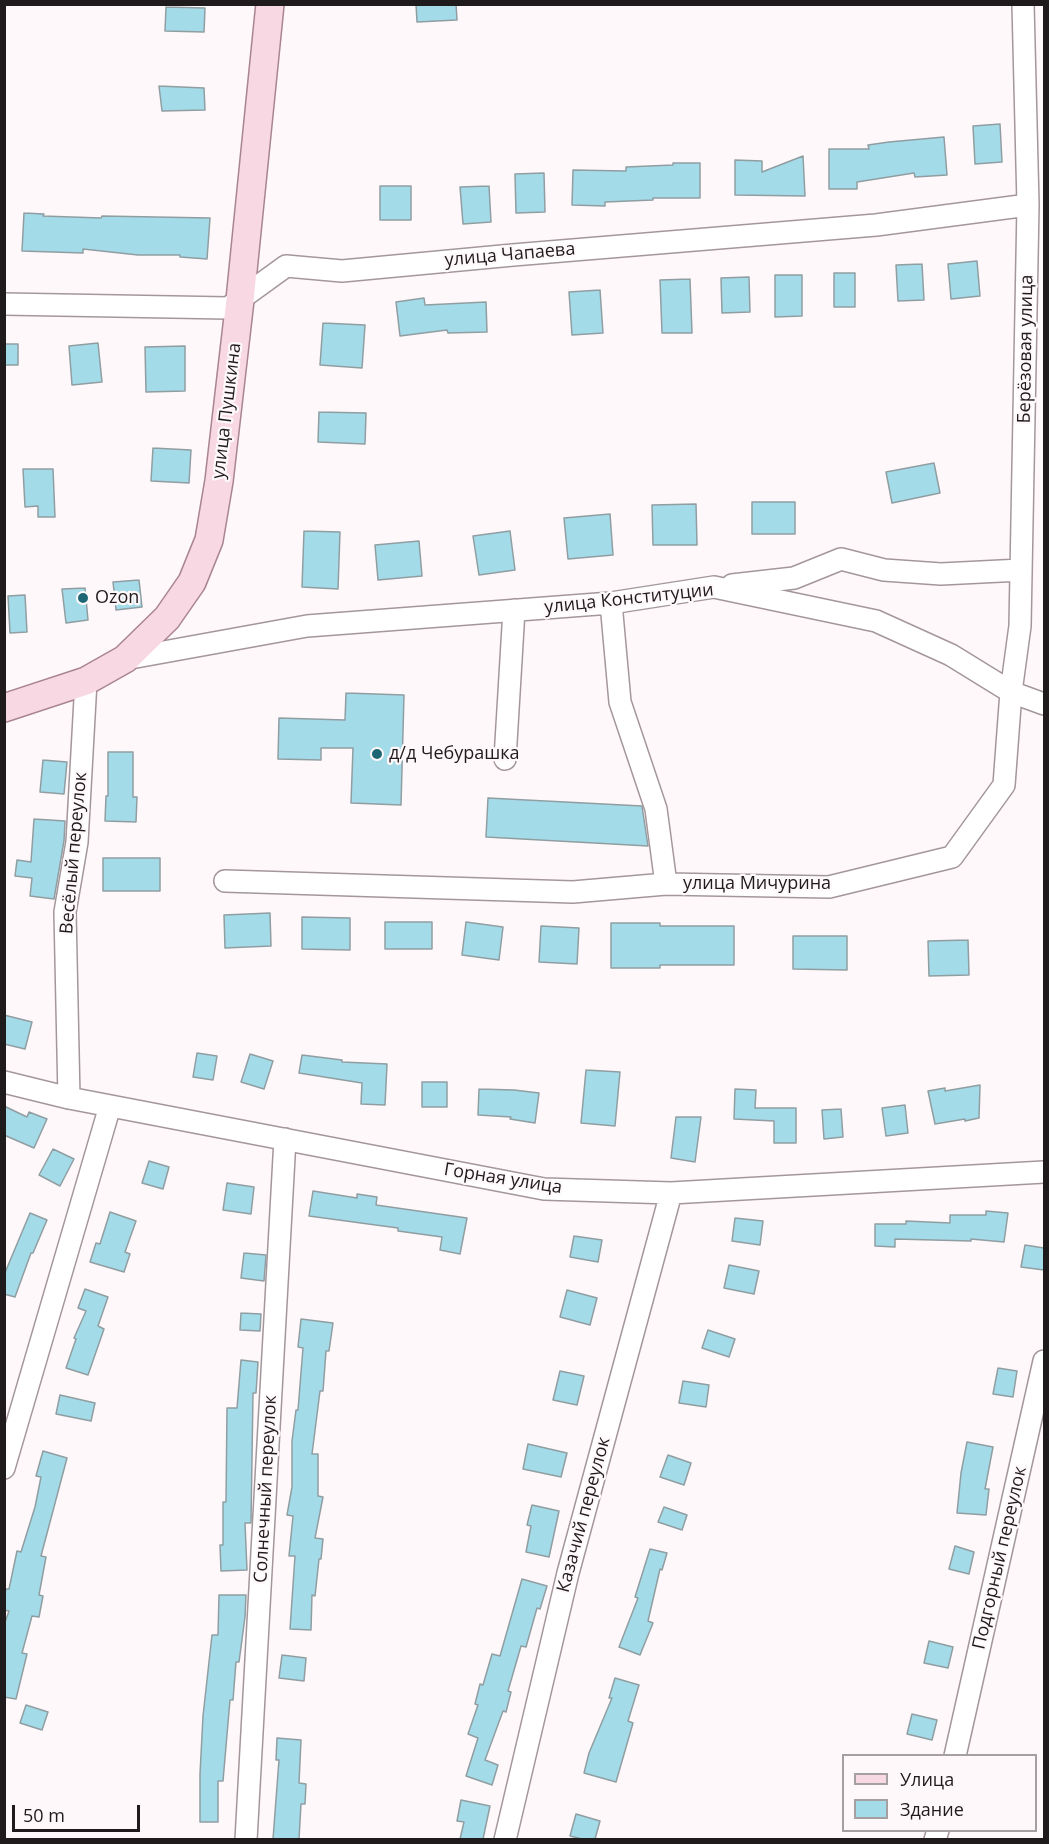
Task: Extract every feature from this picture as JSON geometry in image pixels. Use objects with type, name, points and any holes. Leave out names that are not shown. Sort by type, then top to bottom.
[{"type":"main road","name":"улица Пушкина","points":[[4,708],[86,681],[125,659],[167,618],[192,582],[209,540],[219,481],[240,300],[270,4]]},
{"type":"street","name":"Берёзовая улица","points":[[1011,692],[1020,626],[1028,205],[1023,4]]},
{"type":"street","name":"улица Чапаева","points":[[4,304],[228,308],[286,266],[342,271],[876,225],[1028,205]]},
{"type":"street","points":[[714,587],[794,578],[841,559],[884,570],[941,574],[1021,570]]},
{"type":"street","name":"улица Конституции","points":[[125,659],[307,626],[610,603],[714,587],[876,621],[951,655],[1011,692]]},
{"type":"street","name":"улица Мичурина","points":[[610,603],[620,702],[656,809],[666,884]]},
{"type":"street","points":[[505,759],[514,610]]},
{"type":"street","name":"Весёлый переулок","points":[[69,1098],[65,912],[77,842],[86,681]]},
{"type":"street","points":[[1011,692],[1044,704]]},
{"type":"street","name":"улица Мичурина","points":[[225,881],[573,892],[666,884],[829,887],[952,857],[1004,785],[1011,692]]},
{"type":"street","name":"Горная улица","points":[[4,1082],[69,1098],[544,1189],[671,1193],[1044,1172]]},
{"type":"street","points":[[4,1468],[110,1106]]},
{"type":"street","name":"Солнечный переулок","points":[[246,1839],[285,1139]]},
{"type":"street","name":"Казачий переулок","points":[[505,1839],[568,1573],[671,1193]]},
{"type":"street","name":"Подгорный переулок","points":[[955,1754],[1044,1361]]},
{"type":"building","points":[[416,4],[456,4],[457,20],[417,22]]},
{"type":"building","points":[[166,7],[205,8],[204,32],[165,31]]},
{"type":"building","points":[[159,86],[204,88],[205,110],[162,111]]},
{"type":"building","points":[[1000,124],[1002,162],[975,164],[973,126]]},
{"type":"building","points":[[944,137],[947,175],[915,177],[914,173],[857,182],[857,189],[829,189],[829,149],[869,149],[868,145]]},
{"type":"building","points":[[803,156],[805,196],[735,195],[735,160],[762,161],[762,172]]},
{"type":"building","points":[[673,163],[700,163],[700,198],[653,198],[653,200],[605,202],[605,206],[572,205],[573,170],[626,171],[626,167],[673,165]]},
{"type":"building","points":[[544,173],[545,212],[516,213],[515,174]]},
{"type":"building","points":[[380,186],[411,186],[411,220],[380,220]]},
{"type":"building","points":[[489,186],[491,222],[463,224],[460,187]]},
{"type":"building","points":[[24,213],[101,218],[102,216],[210,218],[207,259],[180,257],[180,255],[138,255],[83,249],[83,253],[22,251]]},
{"type":"building","points":[[977,261],[980,296],[951,299],[948,264]]},
{"type":"building","points":[[922,264],[924,300],[898,301],[896,265]]},
{"type":"building","points":[[834,273],[855,273],[855,307],[834,307]]},
{"type":"building","points":[[775,275],[802,275],[802,316],[775,317]]},
{"type":"building","points":[[749,277],[750,312],[722,313],[721,278]]},
{"type":"building","points":[[690,279],[692,333],[662,333],[660,280]]},
{"type":"building","points":[[600,290],[603,333],[572,335],[569,292]]},
{"type":"building","points":[[424,298],[425,305],[486,302],[487,332],[448,333],[447,330],[400,336],[396,302]]},
{"type":"building","points":[[323,323],[365,325],[362,368],[320,365]]},
{"type":"building","points":[[98,343],[102,382],[72,385],[69,346]]},
{"type":"building","points":[[4,344],[18,344],[18,365],[4,365]]},
{"type":"building","points":[[185,346],[185,391],[146,392],[145,347]]},
{"type":"building","points":[[319,412],[366,413],[365,444],[318,442]]},
{"type":"building","points":[[153,448],[191,450],[189,483],[151,481]]},
{"type":"building","points":[[934,463],[940,493],[892,503],[886,472]]},
{"type":"building","points":[[23,469],[53,469],[55,517],[38,517],[38,506],[25,507]]},
{"type":"building","points":[[752,502],[795,502],[795,534],[752,534]]},
{"type":"building","points":[[696,504],[697,545],[653,545],[652,505]]},
{"type":"building","points":[[610,514],[613,555],[568,559],[564,518]]},
{"type":"building","points":[[304,531],[340,532],[338,589],[302,587]]},
{"type":"building","points":[[510,531],[515,570],[479,575],[473,536]]},
{"type":"building","points":[[419,541],[422,576],[378,580],[375,545]]},
{"type":"building","points":[[139,580],[142,607],[116,610],[113,582]]},
{"type":"building","points":[[85,588],[88,620],[66,623],[62,589]]},
{"type":"building","points":[[25,595],[27,632],[10,633],[8,596]]},
{"type":"building","name":"д/д Чебурашка","points":[[346,693],[404,695],[401,805],[351,803],[353,748],[321,748],[321,760],[278,759],[279,718],[345,720]]},
{"type":"building","points":[[108,752],[133,752],[133,797],[137,797],[136,822],[105,821],[106,796],[108,796]]},
{"type":"building","points":[[43,760],[67,762],[64,794],[40,792]]},
{"type":"building","points":[[488,798],[642,806],[648,846],[486,837]]},
{"type":"building","points":[[34,819],[65,821],[64,841],[54,899],[30,896],[32,878],[15,876],[17,860],[31,862]]},
{"type":"building","points":[[103,858],[160,858],[160,891],[103,891]]},
{"type":"building","points":[[270,913],[271,946],[225,948],[224,915]]},
{"type":"building","points":[[302,917],[350,918],[350,950],[302,949]]},
{"type":"building","points":[[385,922],[432,922],[432,949],[385,949]]},
{"type":"building","points":[[466,922],[503,927],[499,960],[462,955]]},
{"type":"building","points":[[611,923],[660,923],[660,926],[734,926],[734,965],[660,965],[660,968],[611,968]]},
{"type":"building","points":[[541,926],[579,928],[577,964],[539,962]]},
{"type":"building","points":[[793,936],[847,936],[847,970],[793,969]]},
{"type":"building","points":[[968,940],[969,975],[929,976],[928,941]]},
{"type":"building","points":[[4,1015],[32,1022],[25,1049],[4,1044]]},
{"type":"building","points":[[197,1053],[217,1056],[213,1080],[193,1077]]},
{"type":"building","points":[[250,1054],[273,1061],[264,1089],[241,1082]]},
{"type":"building","points":[[302,1055],[342,1060],[342,1062],[387,1064],[385,1105],[361,1104],[362,1083],[299,1073]]},
{"type":"building","points":[[586,1070],[620,1072],[615,1126],[581,1123]]},
{"type":"building","points":[[422,1082],[447,1082],[447,1107],[422,1107]]},
{"type":"building","points":[[980,1085],[979,1118],[935,1124],[928,1091],[945,1088],[945,1091]]},
{"type":"building","points":[[479,1089],[539,1093],[535,1123],[510,1119],[511,1117],[478,1115]]},
{"type":"building","points":[[735,1089],[756,1090],[755,1108],[796,1108],[796,1143],[774,1143],[774,1121],[734,1119]]},
{"type":"building","points":[[905,1105],[908,1133],[886,1136],[882,1108]]},
{"type":"building","points":[[4,1106],[27,1117],[29,1112],[47,1119],[34,1148],[4,1135]]},
{"type":"building","points":[[841,1109],[843,1137],[824,1139],[822,1110]]},
{"type":"building","points":[[676,1117],[701,1117],[695,1162],[671,1158]]},
{"type":"building","points":[[53,1149],[74,1159],[60,1186],[39,1175]]},
{"type":"building","points":[[149,1161],[169,1167],[163,1189],[142,1183]]},
{"type":"building","points":[[227,1183],[254,1187],[251,1214],[223,1210]]},
{"type":"building","points":[[313,1191],[357,1198],[357,1194],[377,1197],[376,1205],[467,1218],[460,1254],[440,1250],[442,1237],[398,1231],[398,1228],[309,1216]]},
{"type":"building","points":[[986,1211],[1008,1213],[1004,1242],[971,1239],[971,1241],[895,1239],[895,1247],[875,1246],[875,1224],[906,1224],[906,1221],[950,1223],[950,1215],[986,1215]]},
{"type":"building","points":[[110,1212],[136,1221],[125,1252],[130,1254],[124,1272],[90,1262],[96,1243],[100,1244]]},
{"type":"building","points":[[30,1213],[47,1220],[31,1253],[15,1297],[4,1294],[4,1275]]},
{"type":"building","points":[[735,1218],[763,1221],[760,1245],[732,1241]]},
{"type":"building","points":[[574,1236],[602,1240],[598,1262],[570,1257]]},
{"type":"building","points":[[1025,1245],[1044,1248],[1044,1270],[1021,1267]]},
{"type":"building","points":[[244,1253],[266,1255],[264,1281],[241,1278]]},
{"type":"building","points":[[729,1265],[759,1271],[754,1294],[724,1288]]},
{"type":"building","points":[[85,1289],[108,1297],[98,1326],[104,1329],[88,1375],[66,1368],[76,1339],[74,1338],[86,1311],[78,1308]]},
{"type":"building","points":[[567,1290],[597,1298],[590,1325],[560,1317]]},
{"type":"building","points":[[241,1313],[261,1314],[260,1331],[240,1330]]},
{"type":"building","points":[[301,1319],[333,1323],[329,1351],[326,1351],[323,1391],[320,1391],[312,1454],[318,1454],[318,1496],[323,1497],[315,1538],[323,1539],[315,1596],[312,1595],[311,1630],[290,1629],[295,1556],[289,1556],[293,1516],[287,1515],[292,1487],[292,1441],[296,1410],[298,1410],[303,1348],[298,1347]]},
{"type":"building","points":[[708,1330],[735,1339],[729,1357],[702,1348]]},
{"type":"building","points":[[241,1360],[258,1362],[256,1393],[253,1393],[251,1523],[245,1523],[247,1570],[221,1571],[223,1502],[226,1502],[227,1408],[237,1408]]},
{"type":"building","points":[[998,1368],[1017,1371],[1013,1397],[993,1394]]},
{"type":"building","points":[[560,1371],[584,1376],[577,1405],[553,1400]]},
{"type":"building","points":[[683,1381],[709,1385],[706,1407],[679,1403]]},
{"type":"building","points":[[60,1395],[95,1403],[91,1421],[56,1414]]},
{"type":"building","points":[[967,1442],[993,1447],[985,1489],[989,1489],[986,1515],[957,1513]]},
{"type":"building","points":[[528,1444],[567,1453],[561,1477],[523,1469]]},
{"type":"building","points":[[43,1451],[67,1458],[41,1556],[46,1557],[39,1595],[43,1596],[39,1617],[32,1616],[22,1653],[27,1654],[16,1699],[4,1697],[4,1625],[9,1611],[4,1610],[4,1597],[6,1589],[9,1589],[17,1551],[21,1552],[35,1507],[41,1477],[36,1476]]},
{"type":"building","points":[[668,1455],[691,1463],[684,1485],[660,1477]]},
{"type":"building","points":[[532,1505],[559,1511],[549,1557],[526,1552],[531,1526],[527,1525]]},
{"type":"building","points":[[664,1507],[687,1515],[682,1530],[658,1522]]},
{"type":"building","points":[[955,1546],[974,1552],[969,1574],[949,1569]]},
{"type":"building","points":[[650,1549],[667,1553],[662,1570],[660,1569],[648,1621],[653,1623],[640,1655],[619,1647],[638,1598],[635,1597]]},
{"type":"building","points":[[522,1579],[547,1586],[540,1609],[537,1608],[526,1647],[521,1646],[508,1691],[511,1692],[506,1712],[503,1711],[485,1760],[498,1765],[492,1785],[466,1776],[478,1738],[468,1734],[478,1705],[475,1704],[480,1684],[483,1685],[492,1654],[500,1656]]},
{"type":"building","points":[[219,1595],[246,1595],[245,1617],[239,1662],[236,1662],[233,1700],[230,1700],[223,1781],[218,1781],[218,1822],[200,1822],[203,1716],[212,1635],[218,1635]]},
{"type":"building","points":[[929,1641],[953,1647],[948,1668],[924,1663]]},
{"type":"building","points":[[282,1655],[306,1658],[304,1681],[279,1678]]},
{"type":"building","points":[[615,1678],[639,1685],[628,1721],[633,1723],[616,1782],[584,1773],[589,1753],[612,1698],[609,1698]]},
{"type":"building","points":[[26,1705],[48,1712],[42,1730],[20,1723]]},
{"type":"building","points":[[912,1714],[937,1720],[932,1740],[907,1734]]},
{"type":"building","points":[[277,1738],[301,1740],[299,1783],[306,1784],[305,1804],[301,1804],[299,1839],[273,1839],[279,1760],[276,1760]]},
{"type":"building","points":[[461,1800],[490,1806],[483,1839],[460,1839],[464,1822],[457,1821]]},
{"type":"building","points":[[576,1814],[600,1821],[595,1839],[570,1836]]},
{"type":"place","name":"Ozon","points":[[83,598]]},
{"type":"place","name":"д/д Чебурашка","points":[[377,754]]}]
